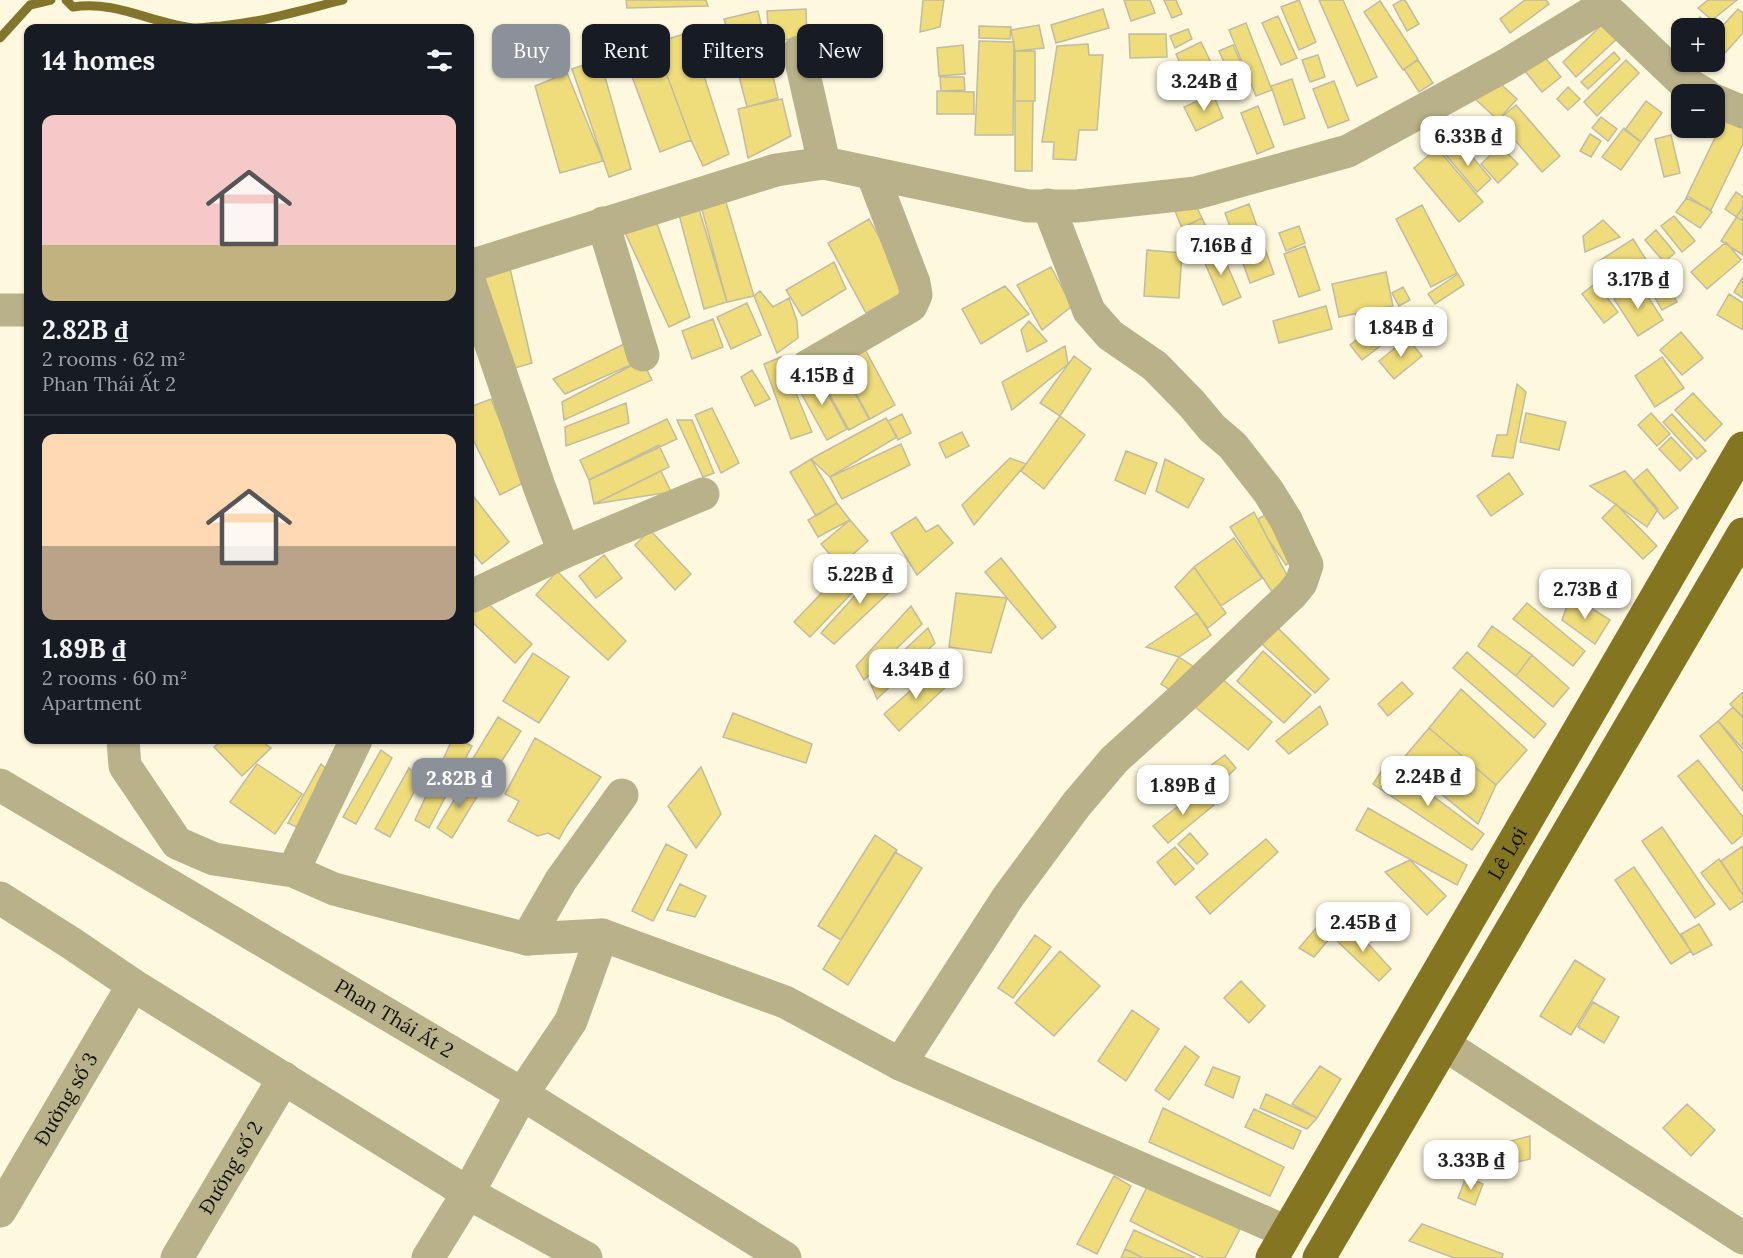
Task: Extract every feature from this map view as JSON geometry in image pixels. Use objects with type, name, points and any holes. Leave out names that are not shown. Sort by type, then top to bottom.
[{"type":"main road","name":"Lê Lợi","points":[[1279,1245],[1743,448]]},
{"type":"main road","points":[[1319,1258],[1743,534]]},
{"type":"main road","points":[[1409,1023],[1445,1046]]},
{"type":"street","points":[[474,265],[776,170],[824,163],[1028,206],[1077,206],[1196,194],[1348,151],[1506,65],[1600,3],[1681,80],[1688,84]]},
{"type":"street","points":[[805,78],[824,163]]},
{"type":"street","points":[[1725,105],[1743,112]]},
{"type":"street","points":[[806,367],[911,306],[916,295],[914,283],[872,173]]},
{"type":"street","points":[[900,1064],[1008,897],[1076,805],[1113,760],[1189,692],[1292,594],[1301,584],[1308,565],[1286,520],[1268,491],[1233,446],[1212,428],[1155,366],[1110,336],[1089,310],[1048,205]]},
{"type":"street","points":[[603,223],[644,355]]},
{"type":"street","points":[[474,295],[539,486],[564,552]]},
{"type":"street","points":[[474,595],[564,552],[703,494]]},
{"type":"street","points":[[123,744],[126,766],[177,843],[214,859],[293,871],[334,889],[527,939],[602,935],[785,1002],[900,1064],[1279,1245]]},
{"type":"street","points":[[293,871],[354,744]]},
{"type":"street","name":"Phan Thái Ất 2","points":[[0,785],[522,1094],[785,1258]]},
{"type":"street","points":[[527,939],[561,880],[622,795]]},
{"type":"street","points":[[0,898],[133,985],[468,1193],[586,1258]]},
{"type":"street","points":[[428,1258],[468,1193],[522,1094],[571,1021],[602,935]]},
{"type":"street","name":"Đường số 3","points":[[0,1211],[133,985]]},
{"type":"street","points":[[1445,1046],[1743,1238]]},
{"type":"street","name":"Đường số 2","points":[[177,1258],[284,1078]]},
{"type":"building","points":[[626,0],[706,0],[708,6],[627,8]]},
{"type":"building","points":[[923,0],[944,0],[940,27],[920,32]]},
{"type":"building","points":[[1124,0],[1150,0],[1155,13],[1131,21]]},
{"type":"building","points":[[1164,0],[1176,0],[1182,14],[1172,18]]},
{"type":"building","points":[[1299,0],[1316,42],[1299,50],[1281,7]]},
{"type":"building","points":[[1319,0],[1343,0],[1377,77],[1357,86]]},
{"type":"building","points":[[1405,0],[1419,24],[1407,31],[1393,5]]},
{"type":"building","points":[[1525,0],[1546,0],[1549,4],[1510,33],[1500,19]]},
{"type":"building","points":[[1708,0],[1737,0],[1714,18],[1710,18],[1698,8]]},
{"type":"building","points":[[1380,1],[1418,59],[1403,70],[1364,12]]},
{"type":"building","points":[[806,9],[807,24],[797,24],[797,39],[785,40],[785,24],[768,24],[767,11]]},
{"type":"building","points":[[1103,9],[1109,28],[1056,43],[1051,25]]},
{"type":"building","points":[[1738,9],[1743,13],[1743,33],[1725,53],[1725,23]]},
{"type":"building","points":[[758,11],[761,24],[725,24],[724,19]]},
{"type":"building","points":[[1278,16],[1297,58],[1281,65],[1262,23]]},
{"type":"building","points":[[1607,20],[1621,35],[1576,77],[1563,62]]},
{"type":"building","points":[[1246,23],[1272,90],[1256,96],[1229,30]]},
{"type":"building","points":[[1039,25],[1044,48],[1015,51],[1011,30]]},
{"type":"building","points":[[979,26],[1011,27],[1010,39],[979,38]]},
{"type":"building","points":[[1188,29],[1192,39],[1175,48],[1170,36]]},
{"type":"building","points":[[1129,34],[1166,34],[1167,57],[1130,58]]},
{"type":"building","points":[[682,35],[682,78],[705,78],[729,154],[703,166],[668,78],[670,78],[670,38]]},
{"type":"building","points":[[979,41],[1014,42],[1013,135],[975,135]]},
{"type":"building","points":[[1201,42],[1214,69],[1188,81],[1176,54]]},
{"type":"building","points":[[1088,44],[1089,55],[1103,55],[1097,130],[1079,130],[1076,160],[1053,159],[1054,142],[1042,142],[1057,46]]},
{"type":"building","points":[[963,45],[965,74],[939,76],[937,48]]},
{"type":"building","points":[[1233,45],[1241,63],[1227,69],[1219,51]]},
{"type":"building","points":[[1015,51],[1035,51],[1035,101],[1015,101]]},
{"type":"building","points":[[1614,52],[1620,59],[1588,89],[1581,82]]},
{"type":"building","points":[[1318,55],[1325,77],[1310,82],[1302,60]]},
{"type":"building","points":[[1544,56],[1561,77],[1542,92],[1525,71]]},
{"type":"building","points":[[1418,60],[1433,83],[1419,92],[1404,69]]},
{"type":"building","points":[[1626,60],[1639,73],[1597,116],[1584,102]]},
{"type":"building","points":[[582,65],[582,78],[605,78],[631,169],[609,177],[572,69]]},
{"type":"building","points":[[1492,76],[1517,99],[1498,120],[1473,97]]},
{"type":"building","points":[[940,77],[964,77],[965,90],[941,91]]},
{"type":"building","points":[[555,78],[569,78],[603,161],[560,173],[535,86]]},
{"type":"building","points":[[633,78],[668,78],[691,140],[660,152]]},
{"type":"building","points":[[739,78],[773,78],[778,98],[747,107]]},
{"type":"building","points":[[1292,79],[1305,118],[1284,125],[1271,86]]},
{"type":"building","points":[[1334,81],[1349,120],[1328,128],[1313,89]]},
{"type":"building","points":[[1568,87],[1580,99],[1568,110],[1557,99]]},
{"type":"building","points":[[937,91],[974,92],[974,114],[937,114]]},
{"type":"building","points":[[1213,94],[1223,118],[1196,131],[1184,107]]},
{"type":"building","points":[[782,99],[791,136],[748,158],[738,109]]},
{"type":"building","points":[[1015,101],[1033,101],[1032,171],[1015,171]]},
{"type":"building","points":[[1646,101],[1662,113],[1641,142],[1625,130]]},
{"type":"building","points":[[1516,105],[1560,156],[1542,172],[1498,120]]},
{"type":"building","points":[[1258,106],[1274,147],[1257,154],[1241,113]]},
{"type":"building","points":[[1726,115],[1743,123],[1743,144],[1711,210],[1686,198],[1715,138],[1725,138]]},
{"type":"building","points":[[1601,117],[1617,129],[1608,141],[1592,128]]},
{"type":"building","points":[[1447,127],[1454,135],[1437,148],[1431,140]]},
{"type":"building","points":[[1624,128],[1641,142],[1621,170],[1602,157]]},
{"type":"building","points":[[1590,134],[1601,141],[1591,157],[1580,151]]},
{"type":"building","points":[[1671,135],[1680,173],[1664,177],[1655,139]]},
{"type":"building","points":[[1459,141],[1491,179],[1477,192],[1445,154]]},
{"type":"building","points":[[1500,146],[1518,164],[1498,183],[1481,164]]},
{"type":"building","points":[[1437,148],[1483,202],[1459,222],[1414,168]]},
{"type":"building","points":[[1736,192],[1743,197],[1741,220],[1725,209]]},
{"type":"building","points":[[695,196],[727,302],[704,309],[677,207]]},
{"type":"building","points":[[1688,196],[1712,212],[1700,228],[1676,212]]},
{"type":"building","points":[[725,199],[754,296],[727,302],[701,206]]},
{"type":"building","points":[[1194,202],[1202,218],[1182,228],[1175,211]]},
{"type":"building","points":[[1249,204],[1274,274],[1250,283],[1225,213]]},
{"type":"building","points":[[1422,205],[1457,273],[1431,287],[1396,219]]},
{"type":"building","points":[[1743,207],[1743,255],[1721,241]]},
{"type":"building","points":[[654,215],[690,317],[669,327],[622,226]]},
{"type":"building","points":[[1674,216],[1695,241],[1682,252],[1661,226]]},
{"type":"building","points":[[1202,218],[1214,244],[1194,253],[1182,228]]},
{"type":"building","points":[[869,219],[909,289],[866,313],[828,243]]},
{"type":"building","points":[[1603,220],[1620,237],[1585,252],[1583,236]]},
{"type":"building","points":[[1299,226],[1305,243],[1286,251],[1279,233]]},
{"type":"building","points":[[1656,230],[1675,253],[1664,262],[1645,240]]},
{"type":"building","points":[[1633,239],[1652,269],[1618,290],[1599,261]]},
{"type":"building","points":[[1726,242],[1741,260],[1707,289],[1691,272]]},
{"type":"building","points":[[1219,246],[1241,297],[1223,305],[1201,254]]},
{"type":"building","points":[[1305,246],[1320,290],[1299,297],[1284,254]]},
{"type":"building","points":[[1147,250],[1182,253],[1179,298],[1144,296]]},
{"type":"building","points":[[834,262],[846,289],[802,316],[786,290]]},
{"type":"building","points":[[509,264],[532,363],[508,370],[478,272]]},
{"type":"building","points":[[1051,267],[1072,306],[1042,330],[1017,285]]},
{"type":"building","points":[[1659,271],[1677,302],[1662,310],[1645,280]]},
{"type":"building","points":[[1386,272],[1393,306],[1339,317],[1332,284]]},
{"type":"building","points":[[1458,274],[1464,285],[1435,304],[1428,294]]},
{"type":"building","points":[[1743,277],[1743,298],[1734,292]]},
{"type":"building","points":[[1596,283],[1618,312],[1604,323],[1582,294]]},
{"type":"building","points":[[1639,283],[1663,320],[1638,336],[1614,299]]},
{"type":"building","points":[[1005,286],[1029,314],[981,344],[962,309]]},
{"type":"building","points":[[1403,287],[1410,300],[1399,306],[1392,293]]},
{"type":"building","points":[[760,291],[773,307],[789,298],[797,321],[798,338],[777,353],[754,296]]},
{"type":"building","points":[[1729,294],[1743,303],[1743,330],[1717,315]]},
{"type":"building","points":[[747,303],[761,335],[731,349],[717,317]]},
{"type":"building","points":[[1326,306],[1332,329],[1279,343],[1273,321]]},
{"type":"building","points":[[1397,309],[1409,324],[1362,360],[1350,345]]},
{"type":"building","points":[[713,319],[723,347],[692,359],[682,331]]},
{"type":"building","points":[[1029,321],[1047,341],[1027,352],[1021,330]]},
{"type":"building","points":[[1681,332],[1703,358],[1682,375],[1660,350]]},
{"type":"building","points":[[1407,338],[1422,356],[1394,379],[1379,361]]},
{"type":"building","points":[[632,340],[642,360],[565,394],[553,379]]},
{"type":"building","points":[[861,342],[895,405],[870,419],[835,356]]},
{"type":"building","points":[[1065,346],[1068,364],[1012,410],[1002,382]]},
{"type":"building","points":[[1074,356],[1091,369],[1060,416],[1040,403]]},
{"type":"building","points":[[781,357],[812,432],[791,439],[764,364]]},
{"type":"building","points":[[1662,357],[1684,388],[1655,407],[1635,376]]},
{"type":"building","points":[[642,360],[652,380],[564,420],[562,402]]},
{"type":"building","points":[[837,360],[869,419],[849,430],[817,372]]},
{"type":"building","points":[[752,370],[770,399],[755,406],[741,377]]},
{"type":"building","points":[[816,373],[847,429],[827,440],[796,384]]},
{"type":"building","points":[[1517,384],[1526,392],[1513,458],[1492,456],[1497,435],[1507,435]]},
{"type":"building","points":[[1693,393],[1722,424],[1705,441],[1675,410]]},
{"type":"building","points":[[491,399],[525,482],[500,495],[474,441],[474,405]]},
{"type":"building","points":[[626,403],[629,423],[566,446],[565,427]]},
{"type":"building","points":[[712,408],[739,463],[721,473],[695,415]]},
{"type":"building","points":[[1526,413],[1566,422],[1559,450],[1520,442]]},
{"type":"building","points":[[1651,413],[1670,434],[1657,446],[1638,425]]},
{"type":"building","points":[[902,414],[911,433],[898,440],[888,421]]},
{"type":"building","points":[[1672,414],[1706,451],[1697,459],[1663,422]]},
{"type":"building","points":[[1060,416],[1085,435],[1044,489],[1021,471]]},
{"type":"building","points":[[886,418],[897,437],[830,477],[811,459]]},
{"type":"building","points":[[667,419],[677,439],[589,480],[580,460]]},
{"type":"building","points":[[677,420],[692,420],[714,473],[703,477]]},
{"type":"building","points":[[962,432],[969,446],[946,458],[939,443]]},
{"type":"building","points":[[1671,437],[1692,459],[1680,471],[1659,449]]},
{"type":"building","points":[[901,444],[910,465],[842,499],[830,477]]},
{"type":"building","points":[[659,445],[669,467],[594,504],[589,480]]},
{"type":"building","points":[[1126,451],[1157,463],[1145,494],[1115,480]]},
{"type":"building","points":[[1010,458],[1026,464],[974,525],[962,505]]},
{"type":"building","points":[[811,459],[837,503],[816,516],[790,472]]},
{"type":"building","points":[[1165,459],[1204,479],[1188,508],[1156,491]]},
{"type":"building","points":[[1647,469],[1678,508],[1664,519],[1633,481]]},
{"type":"building","points":[[661,471],[671,492],[594,504]]},
{"type":"building","points":[[1625,471],[1658,509],[1647,527],[1590,486]]},
{"type":"building","points":[[1509,473],[1523,494],[1491,516],[1477,496]]},
{"type":"building","points":[[474,497],[509,542],[482,564],[474,554]]},
{"type":"building","points":[[837,503],[850,520],[818,537],[808,520]]},
{"type":"building","points":[[1616,504],[1657,546],[1643,559],[1602,518]]},
{"type":"building","points":[[1254,512],[1291,583],[1274,595],[1230,527]]},
{"type":"building","points":[[1270,512],[1298,557],[1286,565],[1268,539],[1258,519]]},
{"type":"building","points":[[916,517],[926,532],[938,525],[953,543],[917,575],[891,533]]},
{"type":"building","points":[[850,520],[868,541],[840,566],[821,544]]},
{"type":"building","points":[[650,530],[691,574],[675,590],[635,545]]},
{"type":"building","points":[[1234,538],[1262,578],[1221,606],[1194,567]]},
{"type":"building","points":[[604,555],[622,578],[596,598],[579,576]]},
{"type":"building","points":[[1001,558],[1056,627],[1042,639],[985,572]]},
{"type":"building","points":[[854,559],[870,574],[810,637],[794,622]]},
{"type":"building","points":[[1194,567],[1226,613],[1208,628],[1175,587]]},
{"type":"building","points":[[880,568],[898,584],[834,644],[821,633]]},
{"type":"building","points":[[557,571],[626,641],[608,660],[536,595]]},
{"type":"building","points":[[956,593],[1007,598],[991,653],[949,647]]},
{"type":"building","points":[[1571,595],[1610,620],[1595,644],[1562,620]]},
{"type":"building","points":[[483,599],[532,644],[515,663],[474,624],[474,609]]},
{"type":"building","points":[[1527,603],[1585,651],[1573,666],[1513,619]]},
{"type":"building","points":[[911,606],[922,624],[864,680],[856,666]]},
{"type":"building","points":[[1197,613],[1211,635],[1179,657],[1146,647]]},
{"type":"building","points":[[1276,626],[1329,679],[1315,693],[1261,643]]},
{"type":"building","points":[[1492,626],[1532,655],[1516,676],[1478,646]]},
{"type":"building","points":[[928,628],[935,643],[877,699],[870,682]]},
{"type":"building","points":[[1263,651],[1311,695],[1284,723],[1237,681]]},
{"type":"building","points":[[1467,652],[1546,724],[1534,738],[1453,668]]},
{"type":"building","points":[[533,653],[569,677],[539,723],[503,701]]},
{"type":"building","points":[[1532,655],[1569,688],[1553,707],[1516,676]]},
{"type":"building","points":[[1179,657],[1194,667],[1176,694],[1161,684]]},
{"type":"building","points":[[933,671],[951,682],[899,731],[884,714]]},
{"type":"building","points":[[1220,677],[1272,722],[1248,750],[1195,707]]},
{"type":"building","points":[[1402,682],[1413,694],[1388,716],[1378,704]]},
{"type":"building","points":[[1461,689],[1527,750],[1496,785],[1429,728]]},
{"type":"building","points":[[1743,692],[1743,718],[1730,704]]},
{"type":"building","points":[[1320,706],[1328,724],[1289,754],[1276,741]]},
{"type":"building","points":[[1733,707],[1743,717],[1743,749],[1718,721]]},
{"type":"building","points":[[733,713],[812,744],[806,763],[723,737]]},
{"type":"building","points":[[498,717],[521,731],[487,784],[463,775]]},
{"type":"building","points":[[1718,721],[1743,753],[1743,791],[1700,736]]},
{"type":"building","points":[[1429,728],[1496,785],[1478,824],[1401,761]]},
{"type":"building","points":[[535,738],[601,777],[559,839],[548,833],[538,836],[508,821],[519,801],[505,794]]},
{"type":"building","points":[[217,744],[266,744],[271,748],[242,776],[214,747]]},
{"type":"building","points":[[450,744],[472,746],[429,828],[415,820]]},
{"type":"building","points":[[381,750],[392,758],[356,824],[343,817]]},
{"type":"building","points":[[1225,755],[1236,768],[1226,778],[1210,766]]},
{"type":"building","points":[[1698,760],[1743,817],[1743,835],[1732,844],[1678,776]]},
{"type":"building","points":[[257,764],[302,794],[275,834],[230,802]]},
{"type":"building","points":[[321,764],[334,776],[305,831],[288,823]]},
{"type":"building","points":[[1385,766],[1415,783],[1484,834],[1472,850],[1373,784]]},
{"type":"building","points":[[701,767],[721,814],[696,848],[668,806]]},
{"type":"building","points":[[409,768],[421,779],[390,837],[375,829]]},
{"type":"building","points":[[466,780],[481,790],[452,838],[437,828]]},
{"type":"building","points":[[1200,789],[1214,805],[1168,843],[1153,826]]},
{"type":"building","points":[[1368,808],[1467,865],[1457,885],[1356,830]]},
{"type":"building","points":[[1662,827],[1715,904],[1695,918],[1642,841]]},
{"type":"building","points":[[1190,833],[1208,854],[1197,864],[1178,844]]},
{"type":"building","points":[[875,835],[897,850],[841,940],[818,926]]},
{"type":"building","points":[[1266,839],[1278,852],[1210,914],[1196,897]]},
{"type":"building","points":[[666,844],[687,855],[653,921],[632,911]]},
{"type":"building","points":[[1743,846],[1743,895],[1721,861]]},
{"type":"building","points":[[1175,847],[1194,869],[1175,885],[1157,862]]},
{"type":"building","points":[[895,852],[922,868],[848,985],[823,969]]},
{"type":"building","points":[[1719,859],[1743,895],[1743,901],[1730,910],[1701,873]]},
{"type":"building","points":[[1410,860],[1446,896],[1427,915],[1385,872]]},
{"type":"building","points":[[1634,867],[1691,951],[1671,964],[1615,880]]},
{"type":"building","points":[[680,884],[706,896],[695,917],[667,910]]},
{"type":"building","points":[[1699,924],[1712,945],[1693,955],[1681,934]]},
{"type":"building","points":[[1351,925],[1391,969],[1379,981],[1336,940]]},
{"type":"building","points":[[1317,927],[1330,938],[1314,957],[1299,948]]},
{"type":"building","points":[[1035,935],[1051,947],[1013,998],[998,988]]},
{"type":"building","points":[[1060,951],[1100,986],[1054,1036],[1015,1003]]},
{"type":"building","points":[[1575,960],[1605,979],[1571,1035],[1540,1016]]},
{"type":"building","points":[[1241,981],[1265,1006],[1249,1023],[1224,998]]},
{"type":"building","points":[[1593,1002],[1619,1017],[1604,1043],[1578,1027]]},
{"type":"building","points":[[1132,1010],[1159,1029],[1126,1081],[1098,1061]]},
{"type":"building","points":[[1185,1046],[1199,1057],[1169,1100],[1155,1090]]},
{"type":"building","points":[[1320,1066],[1341,1079],[1317,1118],[1292,1104]]},
{"type":"building","points":[[1213,1067],[1240,1077],[1233,1098],[1205,1085]]},
{"type":"building","points":[[1266,1094],[1317,1118],[1307,1129],[1260,1108]]},
{"type":"building","points":[[1687,1104],[1715,1130],[1691,1156],[1663,1128]]},
{"type":"building","points":[[1163,1108],[1284,1167],[1270,1196],[1149,1142]]},
{"type":"building","points":[[1254,1109],[1301,1131],[1293,1149],[1245,1127]]},
{"type":"building","points":[[1530,1136],[1530,1159],[1490,1169],[1488,1147]]},
{"type":"building","points":[[1114,1176],[1131,1186],[1097,1254],[1077,1244]]},
{"type":"building","points":[[1466,1177],[1483,1184],[1475,1205],[1458,1198]]},
{"type":"building","points":[[1149,1183],[1240,1229],[1225,1258],[1204,1258],[1130,1221]]},
{"type":"building","points":[[1422,1224],[1503,1254],[1502,1258],[1454,1258],[1409,1241]]},
{"type":"building","points":[[1134,1230],[1196,1258],[1143,1258],[1125,1249]]},
{"type":"building","points":[[1125,1249],[1143,1258],[1121,1258]]},
{"type":"waterway","points":[[0,38],[30,5],[51,0]]},
{"type":"waterway","points":[[66,0],[73,7],[104,7],[172,24]]},
{"type":"waterway","points":[[236,24],[343,0]]}]
